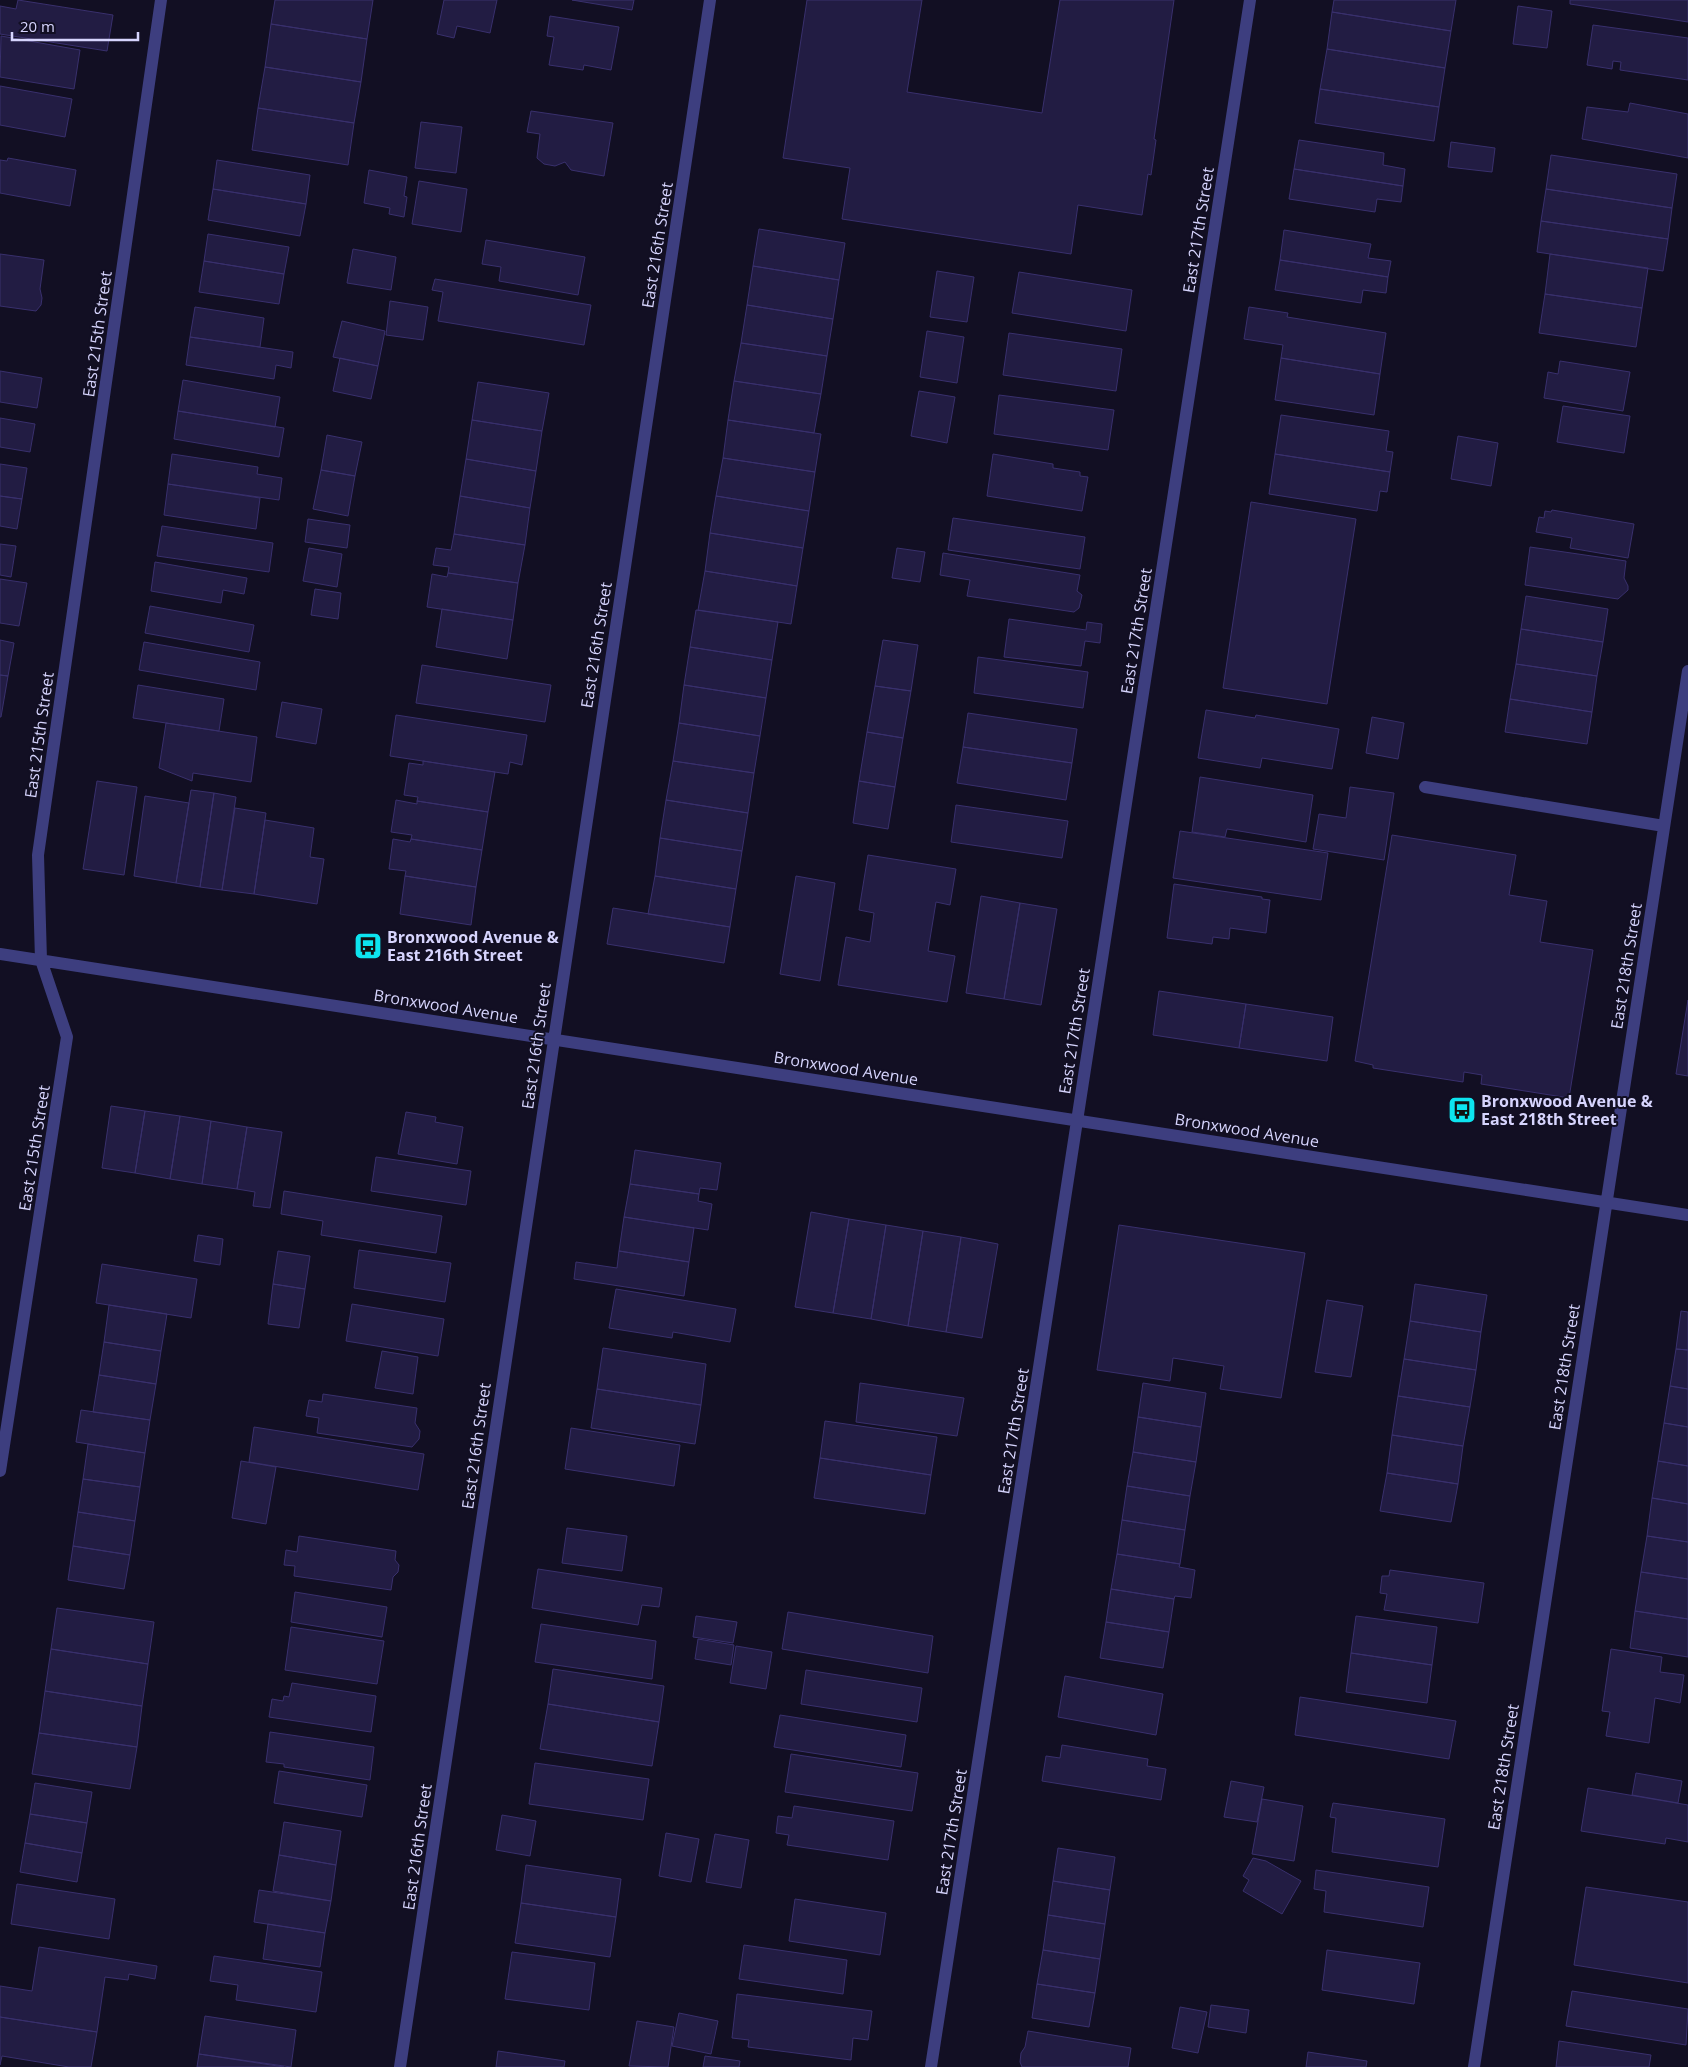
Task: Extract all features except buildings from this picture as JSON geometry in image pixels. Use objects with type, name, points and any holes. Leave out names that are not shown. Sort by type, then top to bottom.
[{"type":"street","name":"East 215th Street","points":[[0,1471],[67,1037],[41,960],[38,855],[161,0]]},
{"type":"street","name":"East 216th Street","points":[[400,2067],[710,0]]},
{"type":"street","name":"East 217th Street","points":[[932,2067],[1250,0]]},
{"type":"street","name":"East 218th Street","points":[[1474,2067],[1688,671]]},
{"type":"street","points":[[1425,787],[1664,826]]},
{"type":"street","name":"Bronxwood Avenue","points":[[0,954],[1688,1214]]},
{"type":"place","name":"Bronxwood Avenue & East 216th Street","points":[[368,946]]},
{"type":"place","name":"Bronxwood Avenue & East 218th Street","points":[[1462,1110]]}]
